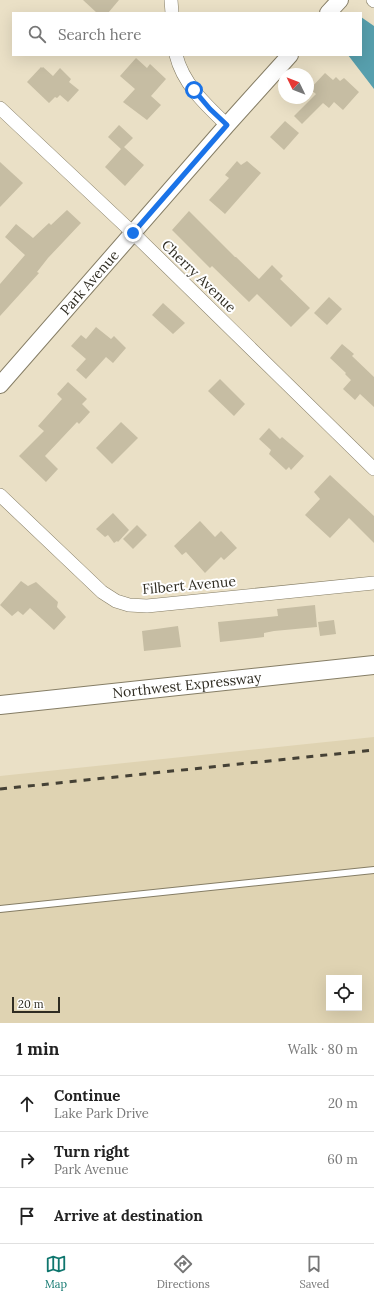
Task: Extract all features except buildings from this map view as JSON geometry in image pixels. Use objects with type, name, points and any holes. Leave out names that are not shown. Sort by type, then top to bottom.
[{"type":"main road","name":"Northwest Expressway","points":[[0,705],[374,665]]},
{"type":"street","points":[[172,0],[172,12]]},
{"type":"street","points":[[329,12],[340,0]]},
{"type":"street","points":[[176,56],[185,76],[194,90],[210,109],[227,125]]},
{"type":"street","name":"Park Avenue","points":[[0,385],[289,56]]},
{"type":"street","name":"Cherry Avenue","points":[[0,108],[133,233],[374,469]]},
{"type":"street","name":"Filbert Avenue","points":[[0,495],[102,592],[116,601],[128,605],[147,606],[374,583]]},
{"type":"lane","points":[[0,909],[374,870]]},
{"type":"shaded area","points":[[374,737],[374,1023],[0,1023],[0,776]]},
{"type":"water","points":[[362,18],[374,26],[374,89],[349,56],[362,56]]},
{"type":"railway","points":[[0,789],[374,750]]},
{"type":"route","points":[[133,233],[227,125],[210,109],[194,90]]}]
